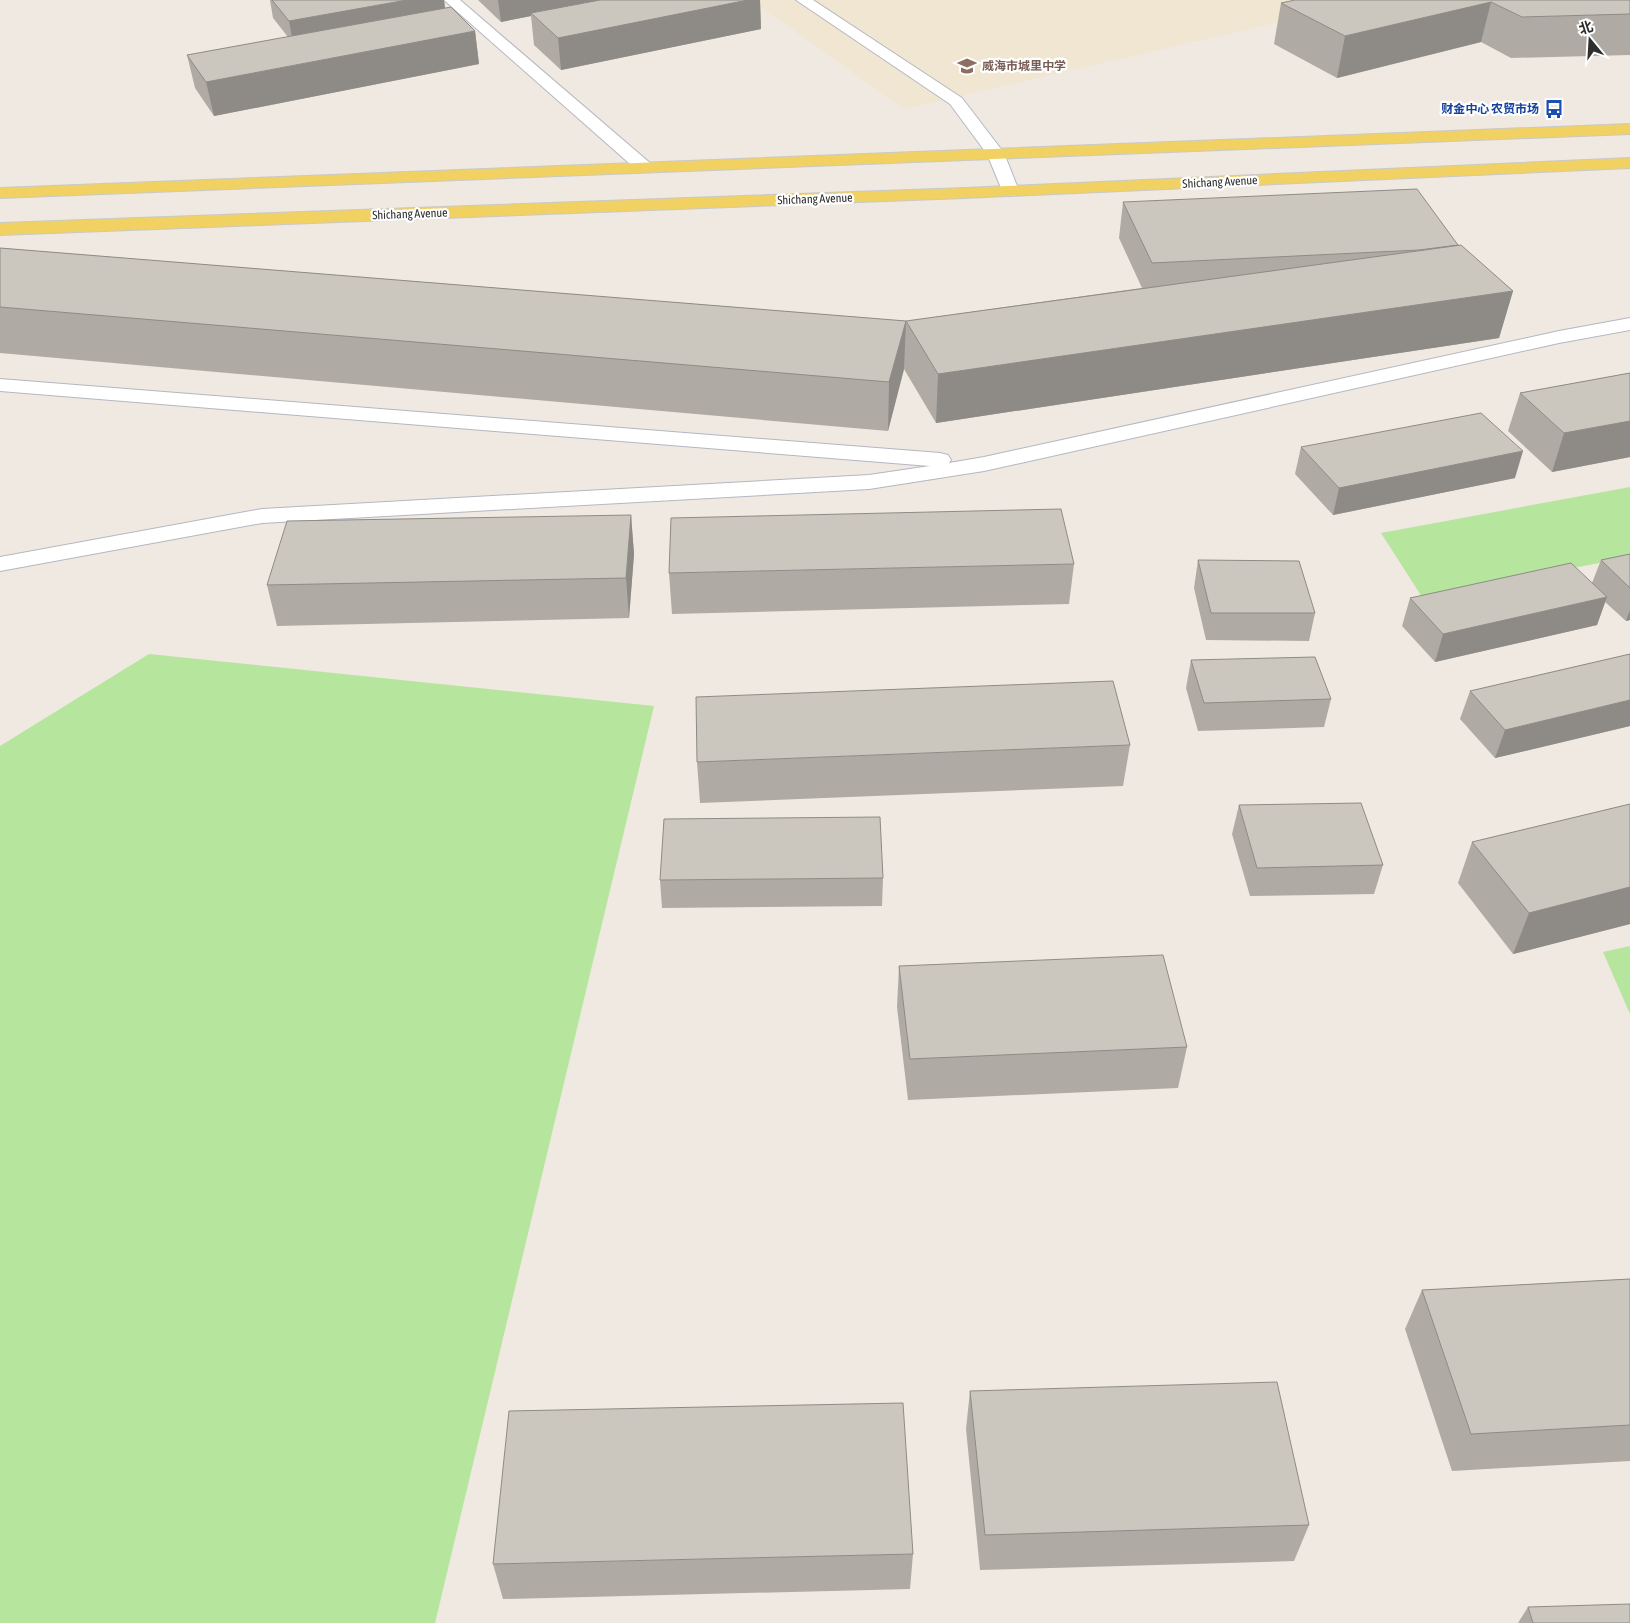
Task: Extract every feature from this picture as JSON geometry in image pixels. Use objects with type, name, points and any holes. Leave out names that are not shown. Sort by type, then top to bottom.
[{"type":"main road","points":[[0,193],[1630,129]]},
{"type":"main road","name":"Shichang Avenue","points":[[0,229],[1010,191],[1630,163]]},
{"type":"street","points":[[451,0],[644,167]]},
{"type":"street","points":[[803,0],[956,101],[995,153],[1010,191]]},
{"type":"street","points":[[0,564],[262,516],[870,482],[984,464],[1559,337],[1630,324]]},
{"type":"street","points":[[0,385],[984,464]]},
{"type":"shaded area","name":"威海市城里中学","points":[[751,0],[1375,0],[904,109]]},
{"type":"green space","points":[[1630,487],[1630,557],[1422,597],[1381,533]]},
{"type":"green space","points":[[149,654],[654,706],[435,1623],[0,1623],[0,746]]},
{"type":"green space","points":[[1630,946],[1630,1014],[1603,952]]},
{"type":"building","points":[[272,0],[407,0],[289,21]]},
{"type":"building","points":[[600,0],[748,0],[558,38],[531,13]]},
{"type":"building","points":[[1295,0],[1630,0],[1630,14],[1522,17],[1491,2],[1345,36],[1281,3]]},
{"type":"building","points":[[451,7],[475,31],[206,82],[187,55]]},
{"type":"building","points":[[1417,189],[1458,245],[1419,250],[1152,263],[1123,202]]},
{"type":"building","points":[[1461,245],[1513,291],[938,374],[906,321]]},
{"type":"building","points":[[0,248],[906,321],[889,382],[0,307]]},
{"type":"building","points":[[1630,373],[1630,421],[1564,433],[1520,393]]},
{"type":"building","points":[[1481,413],[1523,451],[1339,488],[1301,447]]},
{"type":"building","points":[[1061,509],[1074,564],[669,573],[671,518]]},
{"type":"building","points":[[631,515],[626,578],[267,585],[287,521]]},
{"type":"building","points":[[1630,554],[1630,588],[1601,560]]},
{"type":"building","points":[[1198,560],[1299,561],[1315,613],[1211,613]]},
{"type":"building","points":[[1571,563],[1607,597],[1443,634],[1410,598]]},
{"type":"building","points":[[1630,654],[1630,700],[1505,730],[1470,691]]},
{"type":"building","points":[[1315,657],[1331,699],[1204,703],[1191,660]]},
{"type":"building","points":[[1113,681],[1130,745],[697,762],[696,697]]},
{"type":"building","points":[[1361,803],[1383,865],[1257,868],[1239,805]]},
{"type":"building","points":[[1630,804],[1630,887],[1529,913],[1472,842]]},
{"type":"building","points":[[880,817],[883,878],[660,880],[664,819]]},
{"type":"building","points":[[1163,955],[1187,1047],[910,1059],[899,966]]},
{"type":"building","points":[[1630,1279],[1630,1425],[1471,1434],[1422,1290]]},
{"type":"building","points":[[1277,1382],[1309,1525],[985,1535],[970,1391]]},
{"type":"building","points":[[903,1403],[913,1554],[493,1564],[509,1411]]},
{"type":"building","points":[[1630,1604],[1630,1623],[1533,1623],[1528,1607]]},
{"type":"place","name":"威海市城里中学","points":[[967,66]]},
{"type":"place","name":"财金中心 农贸市场","points":[[1554,109]]}]
